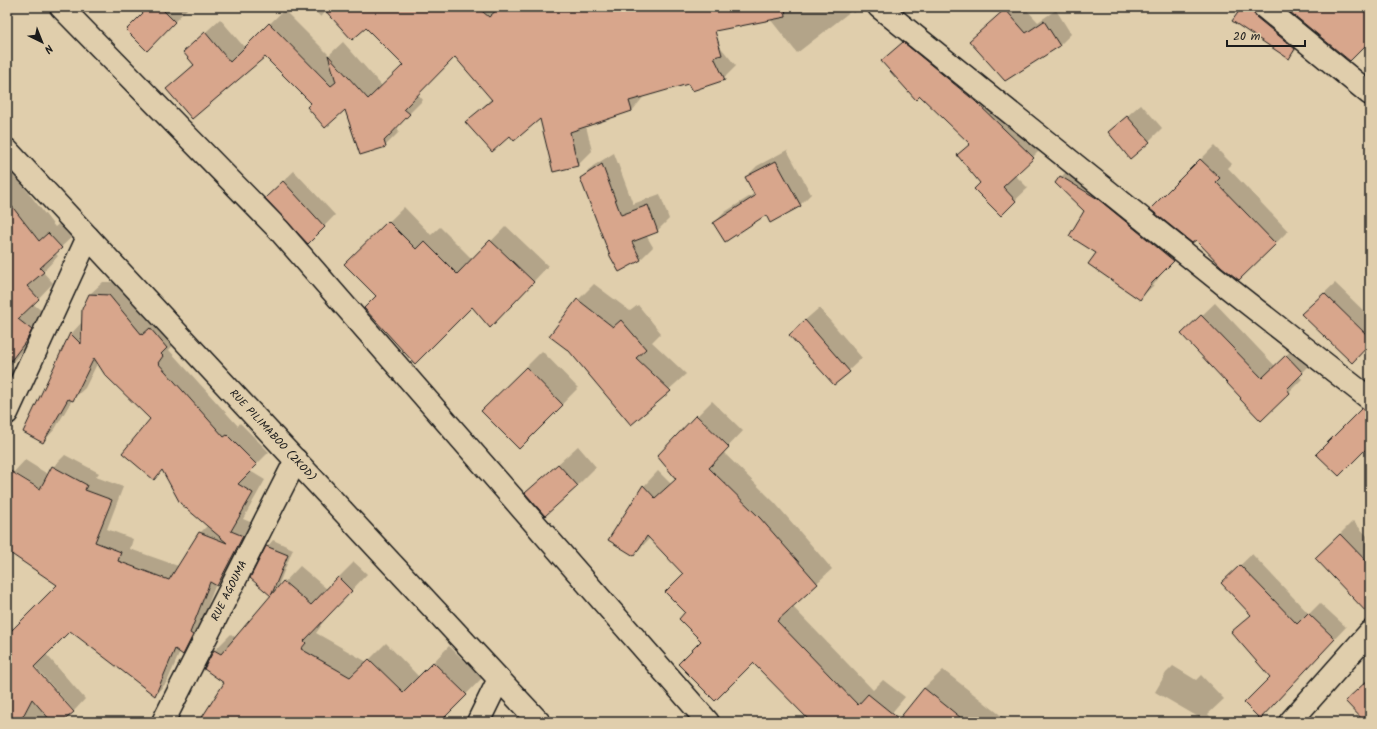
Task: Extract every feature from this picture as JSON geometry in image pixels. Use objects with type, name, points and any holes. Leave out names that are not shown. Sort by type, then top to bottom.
[{"type":"street","points":[[61,7],[279,230],[708,722]]},
{"type":"street","points":[[879,7],[1227,287],[1370,399]]},
{"type":"street","points":[[1264,7],[1370,94]]},
{"type":"street","name":"RUE PILIMABOO (2KOD)","points":[[7,150],[539,722]]},
{"type":"street","points":[[7,413],[88,237]]},
{"type":"street","name":"RUE AGOUMA","points":[[163,722],[296,460]]},
{"type":"street","points":[[1290,722],[1370,632]]},
{"type":"street","points":[[478,722],[499,679]]},
{"type":"building","points":[[149,7],[160,7],[175,22],[147,51],[126,30]]},
{"type":"building","points":[[322,7],[477,7],[489,17],[500,7],[785,7],[786,17],[715,31],[722,55],[714,57],[725,80],[692,91],[688,84],[629,101],[632,111],[570,132],[578,166],[553,172],[540,119],[514,141],[510,136],[492,152],[465,122],[492,100],[455,57],[404,109],[410,114],[384,141],[386,147],[360,155],[345,110],[325,128],[307,107],[311,103],[265,57],[192,119],[166,89],[194,65],[183,52],[205,32],[230,62],[269,23],[331,86],[336,82],[328,55],[368,99],[403,65],[366,28],[352,40]]},
{"type":"building","points":[[1242,7],[1252,7],[1256,17],[1295,49],[1289,59],[1232,21]]},
{"type":"building","points":[[1284,7],[1370,7],[1370,41],[1350,61]]},
{"type":"building","points":[[1005,9],[1026,33],[1044,21],[1060,46],[1005,81],[969,41]]},
{"type":"building","points":[[903,42],[975,101],[1034,158],[1003,187],[1016,201],[1001,216],[974,189],[980,183],[957,155],[970,144],[920,96],[916,100],[881,61]]},
{"type":"building","points":[[1127,116],[1150,142],[1130,159],[1108,132]]},
{"type":"building","points":[[1200,159],[1220,178],[1216,182],[1276,244],[1239,280],[1222,267],[1196,240],[1192,243],[1150,209]]},
{"type":"building","points":[[776,161],[801,206],[770,223],[766,215],[725,242],[713,223],[755,196],[745,177]]},
{"type":"building","points":[[602,164],[621,215],[648,205],[658,232],[632,242],[641,260],[619,272],[610,256],[580,178]]},
{"type":"building","points":[[1060,176],[1098,199],[1174,261],[1152,283],[1140,300],[1088,264],[1096,253],[1069,236],[1084,211],[1055,183]]},
{"type":"building","points":[[283,181],[325,227],[308,244],[265,198]]},
{"type":"building","points":[[7,200],[39,241],[48,233],[62,248],[40,268],[44,272],[27,286],[39,299],[18,319],[32,330],[26,341],[7,366]]},
{"type":"building","points":[[388,221],[416,249],[424,241],[457,274],[490,240],[534,282],[490,328],[472,307],[415,364],[364,308],[376,296],[344,264]]},
{"type":"building","points":[[1324,293],[1370,338],[1370,344],[1352,363],[1301,314]]},
{"type":"building","points":[[89,294],[109,295],[142,335],[150,328],[167,348],[161,354],[163,356],[158,363],[224,437],[227,435],[257,465],[238,484],[253,493],[231,531],[243,536],[217,586],[210,582],[190,633],[193,635],[183,655],[175,649],[155,696],[70,631],[34,667],[74,712],[62,722],[52,722],[32,699],[20,722],[7,722],[7,635],[57,585],[7,551],[7,469],[40,489],[52,466],[87,485],[85,490],[112,500],[95,542],[121,552],[118,561],[169,580],[199,532],[227,543],[180,503],[162,470],[154,480],[122,453],[150,419],[105,375],[94,358],[73,401],[68,399],[43,443],[23,432],[70,333],[81,344],[82,309]]},
{"type":"building","points":[[577,299],[613,327],[621,320],[646,349],[636,358],[671,391],[631,425],[569,351],[549,336]]},
{"type":"building","points":[[1201,315],[1262,378],[1286,355],[1303,373],[1287,389],[1290,393],[1261,421],[1181,334]]},
{"type":"building","points":[[805,320],[850,372],[834,385],[789,335]]},
{"type":"building","points":[[526,367],[563,405],[519,449],[481,411]]},
{"type":"building","points":[[1362,408],[1370,411],[1370,445],[1339,476],[1316,454]]},
{"type":"building","points":[[696,415],[729,447],[709,468],[760,518],[818,584],[777,621],[858,705],[868,694],[899,719],[924,688],[966,722],[811,722],[753,663],[715,701],[678,664],[701,641],[679,619],[685,612],[665,592],[683,574],[647,536],[634,556],[608,540],[643,485],[655,498],[676,479],[657,456]]},
{"type":"building","points":[[558,464],[578,486],[545,516],[525,493]]},
{"type":"building","points":[[1340,534],[1370,565],[1370,616],[1315,558]]},
{"type":"building","points":[[266,546],[288,555],[271,596],[250,578]]},
{"type":"building","points":[[1240,565],[1297,624],[1308,613],[1335,639],[1260,719],[1244,703],[1270,677],[1231,632],[1251,615],[1221,583]]},
{"type":"building","points":[[338,577],[352,591],[304,641],[306,643],[301,649],[350,677],[369,659],[403,692],[433,662],[467,695],[440,722],[199,722],[224,683],[204,669],[214,650],[221,654],[283,581],[311,605]]},
{"type":"building","points":[[1370,678],[1370,722],[1365,722],[1345,701]]}]
